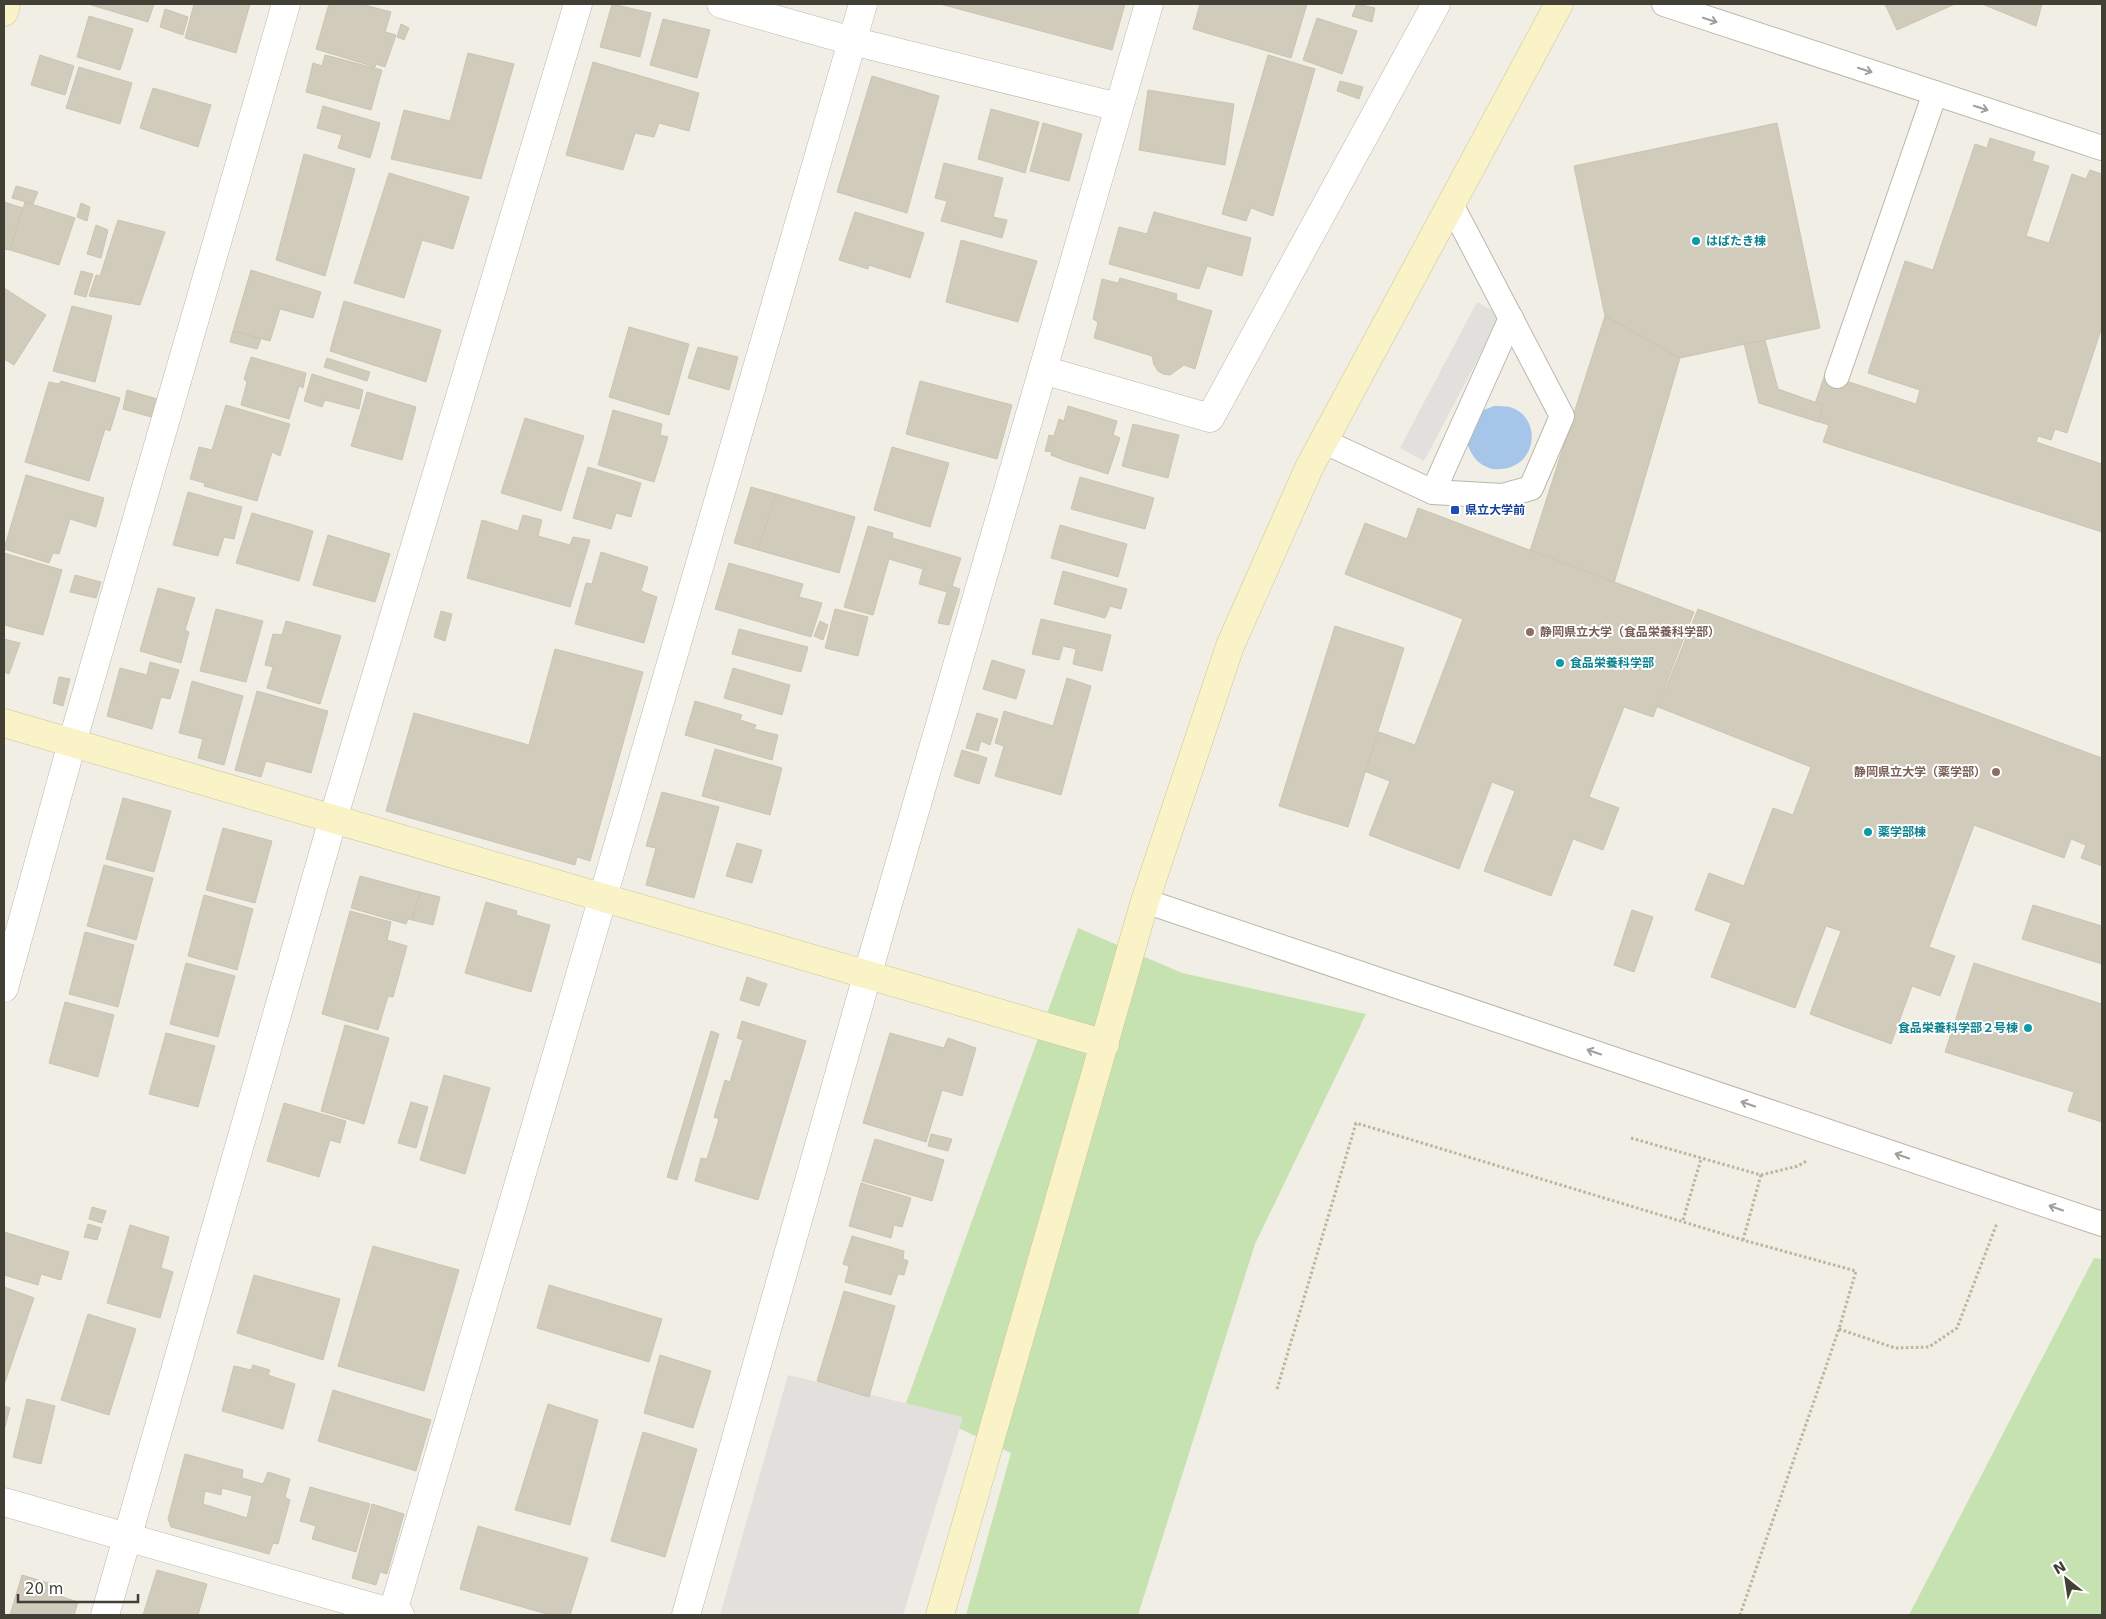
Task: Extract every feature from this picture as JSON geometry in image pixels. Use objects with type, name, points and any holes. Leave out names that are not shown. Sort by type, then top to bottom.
[{"type":"street","points":[[4,12],[6,4]]},
{"type":"street","points":[[4,988],[72,743],[286,4]]},
{"type":"street","points":[[105,1615],[333,819],[578,4]]},
{"type":"street","points":[[721,4],[852,41],[1118,108]]},
{"type":"street","points":[[4,1502],[394,1615],[863,4]]},
{"type":"street","points":[[686,1615],[867,976],[1149,4]]},
{"type":"street","points":[[1042,370],[1210,418],[1436,4]]},
{"type":"street","points":[[940,1615],[1145,901],[1230,646],[1309,468],[1325,442],[1559,4]]},
{"type":"street","points":[[4,723],[1104,1044]]},
{"type":"lane","points":[[1664,4],[2102,148]]},
{"type":"lane","points":[[1837,376],[1934,93]]},
{"type":"lane","points":[[1325,442],[1433,492],[1502,496],[1531,488],[1562,416],[1452,206]]},
{"type":"lane","points":[[1433,492],[1511,318]]},
{"type":"lane","points":[[1145,901],[2102,1224]]},
{"type":"path","points":[[1277,1390],[1356,1123],[1683,1220],[1743,1240],[1856,1271],[1839,1329],[1740,1615]]},
{"type":"path","points":[[1632,1138],[1761,1175],[1798,1166],[1842,1136]]},
{"type":"path","points":[[1683,1220],[1701,1159]]},
{"type":"path","points":[[1743,1240],[1761,1175]]},
{"type":"path","points":[[1839,1329],[1895,1348],[1929,1346],[1957,1328],[2009,1192]]},
{"type":"green space","points":[[1078,928],[1182,973],[1366,1014],[1255,1244],[1138,1615],[966,1615],[1011,1453],[906,1403]]},
{"type":"green space","points":[[2094,1258],[2102,1259],[2102,1615],[1909,1615]]},
{"type":"shaded area","points":[[1477,302],[1501,315],[1424,461],[1400,448]]},
{"type":"shaded area","points":[[788,1375],[963,1417],[903,1615],[720,1615]]},
{"type":"water","points":[[1494,406],[1510,407],[1521,413],[1528,421],[1531,432],[1531,443],[1527,454],[1519,462],[1508,468],[1493,469],[1483,465],[1474,457],[1467,443],[1479,412]]},
{"type":"building","points":[[88,4],[154,4],[148,22]]},
{"type":"building","points":[[194,4],[250,4],[236,53],[185,38]]},
{"type":"building","points":[[329,4],[361,4],[391,12],[385,32],[396,35],[385,67],[376,64],[375,67],[316,49]]},
{"type":"building","points":[[612,4],[651,13],[640,57],[600,47]]},
{"type":"building","points":[[940,4],[1125,4],[1112,50]]},
{"type":"building","points":[[1200,4],[1307,4],[1291,58],[1193,29]]},
{"type":"building","points":[[1357,4],[1375,8],[1372,22],[1352,16]]},
{"type":"building","points":[[1885,4],[1955,4],[1897,30]]},
{"type":"building","points":[[1982,4],[2042,4],[2036,26]]},
{"type":"building","points":[[165,9],[188,17],[183,35],[160,27]]},
{"type":"building","points":[[89,16],[133,29],[120,70],[77,57]]},
{"type":"building","points":[[1317,18],[1357,31],[1342,74],[1303,60]]},
{"type":"building","points":[[663,19],[710,30],[697,78],[650,65]]},
{"type":"building","points":[[401,24],[409,28],[404,40],[397,37]]},
{"type":"building","points":[[468,53],[514,64],[481,179],[391,159],[404,110],[450,121]]},
{"type":"building","points":[[40,55],[74,66],[65,95],[31,85]]},
{"type":"building","points":[[325,55],[382,70],[371,110],[306,92],[313,63],[322,66]]},
{"type":"building","points":[[1268,55],[1315,69],[1273,216],[1251,208],[1246,221],[1222,214]]},
{"type":"building","points":[[593,62],[699,93],[689,131],[659,123],[654,137],[635,133],[623,170],[566,155]]},
{"type":"building","points":[[79,67],[132,83],[120,124],[66,108]]},
{"type":"building","points":[[872,76],[939,96],[907,213],[837,192]]},
{"type":"building","points":[[1340,81],[1363,87],[1359,99],[1337,91]]},
{"type":"building","points":[[153,88],[211,105],[198,147],[140,128]]},
{"type":"building","points":[[1148,90],[1234,104],[1225,165],[1139,150]]},
{"type":"building","points":[[323,106],[380,123],[370,158],[338,148],[342,135],[317,128]]},
{"type":"building","points":[[991,109],[1039,122],[1025,173],[978,159]]},
{"type":"building","points":[[1043,123],[1082,134],[1069,181],[1030,171]]},
{"type":"building","name":"はばたき棟","points":[[1777,123],[1820,328],[1680,358],[1605,316],[1574,166]]},
{"type":"building","points":[[1990,138],[2035,152],[2032,161],[2049,166],[2026,236],[2049,243],[2072,174],[2086,179],[2090,170],[2102,174],[2102,327],[2067,433],[2055,429],[2051,440],[2038,436],[2036,442],[2102,464],[2102,532],[1823,442],[1829,425],[1810,419],[1825,374],[1916,404],[1920,390],[1868,373],[1905,261],[1933,270],[1975,144],[1987,148]]},
{"type":"building","points":[[304,154],[355,169],[325,276],[276,260]]},
{"type":"building","points":[[944,163],[1003,178],[993,217],[1007,220],[1002,238],[941,221],[947,201],[935,198]]},
{"type":"building","points":[[389,173],[469,197],[453,249],[422,240],[404,298],[354,283]]},
{"type":"building","points":[[16,186],[38,192],[33,204],[12,198]]},
{"type":"building","points":[[4,202],[23,208],[10,250],[4,249]]},
{"type":"building","points":[[25,202],[75,218],[59,265],[10,250]]},
{"type":"building","points":[[81,203],[90,207],[87,221],[77,217]]},
{"type":"building","points":[[855,212],[924,233],[910,278],[869,265],[868,269],[839,260]]},
{"type":"building","points":[[1154,212],[1251,238],[1242,276],[1207,266],[1199,289],[1109,264],[1119,227],[1147,234]]},
{"type":"building","points":[[118,220],[165,232],[140,305],[89,296],[96,275],[100,276]]},
{"type":"building","points":[[96,225],[108,230],[101,258],[87,254]]},
{"type":"building","points":[[961,240],[1037,261],[1018,322],[946,302]]},
{"type":"building","points":[[251,270],[321,292],[313,318],[280,309],[270,341],[233,331]]},
{"type":"building","points":[[81,271],[93,274],[86,297],[74,294]]},
{"type":"building","points":[[1120,278],[1177,294],[1176,300],[1212,311],[1195,369],[1184,365],[1170,375],[1163,374],[1154,365],[1152,356],[1094,338],[1098,322],[1093,319],[1102,279],[1118,283]]},
{"type":"building","points":[[4,288],[46,315],[14,365],[4,359]]},
{"type":"building","points":[[344,301],[441,330],[426,382],[330,351]]},
{"type":"building","points":[[72,306],[112,316],[95,382],[53,371]]},
{"type":"building","points":[[1605,316],[1680,358],[1614,583],[1530,551]]},
{"type":"building","points":[[629,327],[689,344],[669,415],[609,397]]},
{"type":"building","points":[[233,331],[261,339],[257,349],[230,342]]},
{"type":"building","points":[[1765,340],[1778,389],[1823,405],[1818,422],[1759,403],[1744,344]]},
{"type":"building","points":[[698,347],[738,357],[729,390],[688,378]]},
{"type":"building","points":[[251,357],[306,373],[303,388],[299,386],[289,419],[241,405],[247,382],[244,379]]},
{"type":"building","points":[[327,358],[370,372],[367,381],[324,367]]},
{"type":"building","points":[[312,374],[363,390],[359,409],[325,400],[322,407],[304,401]]},
{"type":"building","points":[[61,381],[120,398],[110,431],[105,429],[89,481],[25,462],[49,382],[59,384]]},
{"type":"building","points":[[920,381],[1012,405],[997,459],[906,434]]},
{"type":"building","points":[[127,390],[157,399],[151,417],[123,409]]},
{"type":"building","points":[[367,392],[416,407],[402,460],[351,446]]},
{"type":"building","points":[[226,405],[290,424],[280,456],[272,452],[257,501],[204,486],[205,483],[190,479],[199,447],[212,450]]},
{"type":"building","points":[[1068,406],[1117,421],[1113,435],[1120,438],[1108,474],[1066,461],[1051,455],[1052,452],[1045,451],[1049,435],[1054,436],[1059,419],[1064,421]]},
{"type":"building","points":[[613,410],[662,424],[660,435],[668,437],[654,482],[598,465]]},
{"type":"building","points":[[525,418],[584,436],[561,511],[501,493]]},
{"type":"building","points":[[1133,424],[1179,435],[1168,478],[1122,466]]},
{"type":"building","points":[[892,447],[949,463],[930,527],[874,510]]},
{"type":"building","points":[[588,467],[641,483],[631,517],[616,513],[611,529],[573,518]]},
{"type":"building","points":[[26,475],[104,498],[96,527],[70,519],[59,554],[53,553],[49,563],[4,549]]},
{"type":"building","points":[[1080,477],[1154,498],[1145,529],[1071,509]]},
{"type":"building","points":[[751,487],[776,494],[758,550],[734,543]]},
{"type":"building","points":[[188,492],[242,507],[234,539],[224,537],[218,556],[173,545]]},
{"type":"building","points":[[776,494],[855,517],[839,573],[758,550]]},
{"type":"building","name":"食品栄養科学部","points":[[1418,508],[1694,612],[1653,717],[1624,707],[1589,797],[1619,808],[1603,850],[1573,839],[1551,896],[1484,871],[1515,791],[1492,782],[1459,869],[1369,835],[1390,781],[1364,771],[1379,732],[1415,745],[1463,619],[1345,574],[1365,523],[1407,539]]},
{"type":"building","points":[[252,513],[313,531],[299,581],[236,563]]},
{"type":"building","points":[[523,515],[542,520],[538,536],[570,545],[573,537],[590,540],[570,607],[467,578],[482,520],[518,531]]},
{"type":"building","points":[[1060,525],[1127,544],[1118,577],[1051,558]]},
{"type":"building","points":[[868,526],[893,533],[892,538],[961,558],[952,586],[960,589],[949,625],[938,623],[947,592],[919,584],[923,569],[889,559],[873,615],[844,607]]},
{"type":"building","points":[[328,535],[390,554],[375,602],[313,585]]},
{"type":"building","points":[[601,552],[648,567],[641,591],[657,597],[644,643],[575,624],[586,583],[592,584]]},
{"type":"building","points":[[4,553],[62,570],[43,635],[4,625]]},
{"type":"building","points":[[729,563],[803,584],[799,597],[822,603],[811,637],[715,609]]},
{"type":"building","points":[[1063,571],[1127,589],[1121,609],[1110,606],[1105,618],[1054,604]]},
{"type":"building","points":[[75,575],[101,582],[96,598],[70,592]]},
{"type":"building","points":[[158,588],[195,598],[185,630],[189,632],[181,663],[140,651]]},
{"type":"building","points":[[216,609],[263,621],[246,682],[200,671]]},
{"type":"building","points":[[835,609],[868,617],[858,656],[825,648]]},
{"type":"building","name":"薬学部棟","points":[[1698,609],[2102,758],[2102,866],[2081,858],[2086,845],[2071,839],[2064,858],[1974,825],[1929,947],[1955,956],[1940,996],[1912,986],[1891,1044],[1810,1014],[1841,931],[1826,926],[1795,1008],[1711,977],[1731,923],[1695,910],[1709,873],[1744,886],[1773,808],[1793,815],[1811,767],[1658,707]]},
{"type":"building","points":[[441,611],[452,614],[445,641],[434,637]]},
{"type":"building","points":[[1041,619],[1111,635],[1102,671],[1073,664],[1076,649],[1063,646],[1059,660],[1032,654]]},
{"type":"building","points":[[286,621],[341,636],[320,704],[267,688],[273,667],[265,665],[273,634],[282,635]]},
{"type":"building","points":[[820,621],[828,625],[823,640],[814,636]]},
{"type":"building","points":[[1335,626],[1404,648],[1348,827],[1279,806]]},
{"type":"building","points":[[739,629],[808,647],[801,672],[732,654]]},
{"type":"building","points":[[4,639],[20,643],[9,674],[4,672]]},
{"type":"building","points":[[555,649],[643,672],[590,861],[577,857],[575,865],[386,811],[414,713],[529,745]]},
{"type":"building","points":[[992,660],[1025,670],[1016,699],[983,689]]},
{"type":"building","points":[[150,662],[179,670],[170,699],[161,697],[152,729],[107,716],[120,668],[147,675]]},
{"type":"building","points":[[733,668],[790,685],[782,715],[724,698]]},
{"type":"building","points":[[59,677],[70,679],[63,706],[53,703]]},
{"type":"building","points":[[1067,678],[1091,686],[1061,795],[995,776],[1004,746],[995,743],[1004,711],[1053,726]]},
{"type":"building","points":[[192,681],[243,696],[224,765],[198,758],[203,739],[179,733]]},
{"type":"building","points":[[257,691],[328,711],[311,773],[266,761],[261,777],[235,770]]},
{"type":"building","points":[[695,701],[742,715],[740,720],[756,725],[754,729],[778,735],[772,760],[685,735]]},
{"type":"building","points":[[977,713],[998,719],[990,745],[981,741],[978,751],[966,748]]},
{"type":"building","points":[[715,749],[782,768],[770,815],[702,796]]},
{"type":"building","points":[[962,750],[987,758],[979,784],[954,776]]},
{"type":"building","points":[[662,792],[719,807],[694,898],[646,885],[656,848],[646,846]]},
{"type":"building","points":[[123,798],[171,811],[154,872],[106,859]]},
{"type":"building","points":[[223,828],[272,841],[255,903],[206,890]]},
{"type":"building","points":[[737,843],[762,850],[752,883],[726,876]]},
{"type":"building","points":[[104,865],[153,878],[136,940],[87,926]]},
{"type":"building","points":[[360,876],[420,892],[412,920],[408,919],[406,924],[351,908]]},
{"type":"building","points":[[420,892],[440,897],[433,925],[412,920]]},
{"type":"building","points":[[204,895],[253,909],[237,970],[188,956]]},
{"type":"building","points":[[486,902],[517,911],[516,915],[550,925],[531,992],[465,973]]},
{"type":"building","points":[[2033,905],[2102,926],[2102,964],[2022,939]]},
{"type":"building","points":[[1632,910],[1653,917],[1634,972],[1614,965]]},
{"type":"building","points":[[350,911],[391,922],[387,940],[407,946],[393,997],[388,996],[378,1030],[322,1014]]},
{"type":"building","points":[[85,932],[134,945],[118,1007],[69,994]]},
{"type":"building","points":[[186,963],[235,976],[218,1037],[170,1024]]},
{"type":"building","name":"食品栄養科学部２号棟","points":[[1974,963],[2102,1004],[2102,1122],[2068,1111],[2074,1092],[1945,1052]]},
{"type":"building","points":[[747,977],[767,984],[759,1006],[740,1000]]},
{"type":"building","points":[[65,1002],[114,1015],[98,1077],[49,1063]]},
{"type":"building","points":[[742,1021],[806,1041],[758,1200],[695,1181],[701,1158],[707,1159],[719,1119],[714,1117],[725,1080],[730,1082],[743,1040],[737,1038]]},
{"type":"building","points":[[345,1025],[389,1038],[364,1124],[321,1111]]},
{"type":"building","points":[[711,1031],[719,1034],[677,1180],[667,1177]]},
{"type":"building","points":[[166,1033],[215,1046],[198,1107],[149,1094]]},
{"type":"building","points":[[890,1033],[944,1048],[948,1038],[976,1048],[962,1096],[942,1090],[926,1142],[863,1123]]},
{"type":"building","points":[[444,1075],[490,1088],[465,1174],[420,1160]]},
{"type":"building","points":[[411,1102],[428,1107],[416,1148],[398,1143]]},
{"type":"building","points":[[284,1103],[346,1121],[340,1143],[330,1140],[319,1177],[267,1161]]},
{"type":"building","points":[[931,1134],[952,1139],[948,1151],[928,1146]]},
{"type":"building","points":[[875,1139],[944,1160],[932,1201],[862,1181]]},
{"type":"building","points":[[861,1183],[911,1198],[902,1227],[894,1225],[891,1238],[849,1226]]},
{"type":"building","points":[[92,1207],[106,1211],[102,1223],[89,1219]]},
{"type":"building","points":[[88,1224],[101,1228],[97,1240],[84,1237]]},
{"type":"building","points":[[130,1225],[169,1237],[161,1268],[173,1272],[160,1318],[107,1303]]},
{"type":"building","points":[[4,1232],[69,1252],[61,1280],[41,1274],[38,1285],[4,1275]]},
{"type":"building","points":[[852,1236],[904,1251],[903,1259],[908,1261],[904,1275],[898,1274],[891,1295],[845,1282],[849,1266],[843,1264]]},
{"type":"building","points":[[373,1246],[459,1270],[424,1391],[338,1366]]},
{"type":"building","points":[[254,1275],[340,1299],[323,1360],[237,1333]]},
{"type":"building","points":[[549,1285],[662,1319],[649,1362],[537,1328]]},
{"type":"building","points":[[4,1287],[34,1298],[5,1382],[4,1381]]},
{"type":"building","points":[[844,1291],[895,1306],[869,1397],[817,1381]]},
{"type":"building","points":[[88,1314],[136,1329],[109,1415],[61,1400]]},
{"type":"building","points":[[660,1355],[711,1371],[693,1428],[644,1413]]},
{"type":"building","points":[[253,1365],[270,1370],[268,1375],[295,1384],[283,1429],[222,1411],[234,1366],[251,1370]]},
{"type":"building","points":[[333,1390],[431,1420],[416,1471],[318,1441]]},
{"type":"building","points":[[27,1399],[55,1406],[41,1464],[13,1457]]},
{"type":"building","points":[[548,1404],[598,1420],[570,1525],[515,1510]]},
{"type":"building","points":[[4,1406],[10,1408],[4,1430]]},
{"type":"building","points":[[643,1432],[697,1449],[665,1557],[611,1541]]},
{"type":"building","points":[[185,1454],[243,1470],[242,1478],[263,1484],[268,1472],[290,1479],[285,1497],[290,1500],[278,1544],[273,1543],[269,1554],[171,1527],[168,1519]],"holes":[[[222,1488],[252,1496],[247,1518],[203,1504],[205,1491],[221,1495]]]},
{"type":"building","points":[[310,1487],[370,1504],[356,1552],[312,1539],[316,1526],[300,1521]]},
{"type":"building","points":[[372,1504],[404,1514],[387,1574],[380,1572],[376,1585],[352,1578]]},
{"type":"building","points":[[478,1526],[588,1558],[570,1615],[550,1615],[460,1589]]},
{"type":"building","points":[[157,1570],[207,1584],[198,1615],[143,1615]]},
{"type":"building","points":[[22,1575],[58,1586],[57,1595],[78,1602],[74,1615],[10,1615]]},
{"type":"place","name":"はばたき棟","points":[[1696,241]]},
{"type":"place","name":"県立大学前","points":[[1455,510]]},
{"type":"place","name":"静岡県立大学（食品栄養科学部）","points":[[1530,632]]},
{"type":"place","name":"食品栄養科学部","points":[[1560,663]]},
{"type":"place","name":"静岡県立大学（薬学部）","points":[[1996,772]]},
{"type":"place","name":"薬学部棟","points":[[1868,832]]},
{"type":"place","name":"食品栄養科学部２号棟","points":[[2028,1028]]}]
